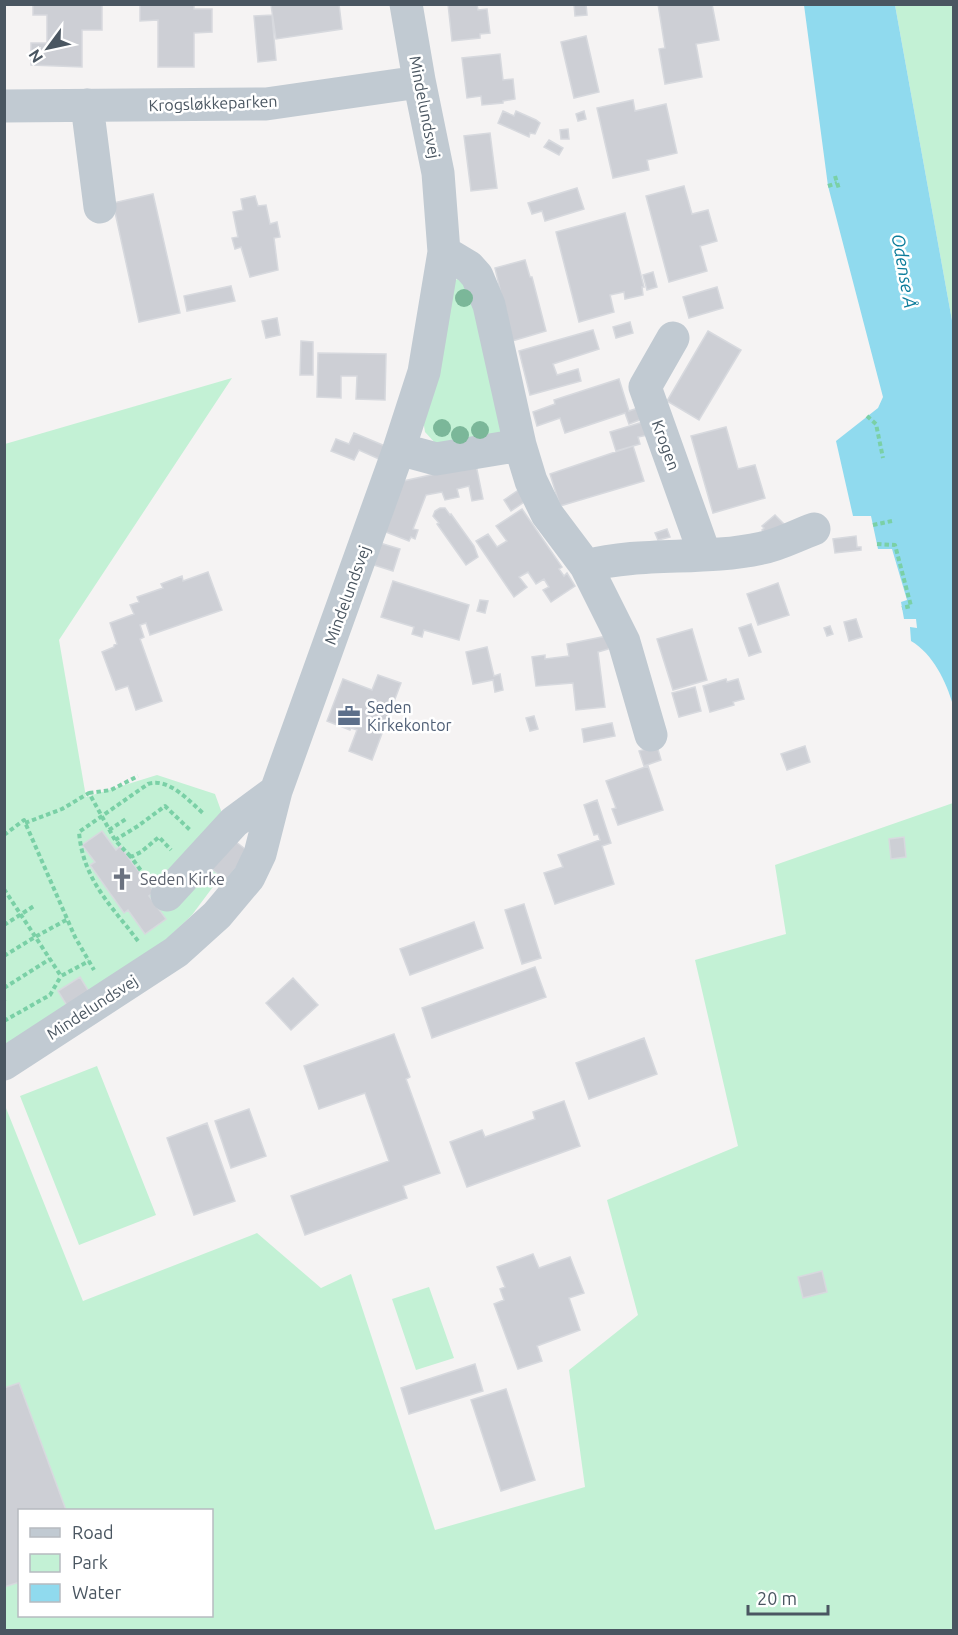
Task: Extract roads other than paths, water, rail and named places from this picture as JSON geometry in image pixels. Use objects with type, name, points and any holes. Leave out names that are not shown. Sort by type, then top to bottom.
[{"type":"street","name":"Mindelundsvej","points":[[4,1064],[176,952],[217,915],[249,877],[260,854],[276,791],[399,449],[424,372],[444,252],[438,173],[406,4]]},
{"type":"street","name":"Krogsløkkeparken","points":[[4,106],[266,104],[419,80]]},
{"type":"street","points":[[87,105],[100,207]]},
{"type":"street","points":[[444,252],[469,267],[477,276],[489,304],[520,445],[531,481],[547,514],[586,566],[624,642],[651,735]]},
{"type":"street","name":"Krogen","points":[[673,338],[645,387],[705,555]]},
{"type":"street","points":[[399,449],[436,459],[520,445]]},
{"type":"street","points":[[586,566],[608,560],[705,555],[763,548],[814,528]]},
{"type":"street","points":[[167,895],[234,822],[276,791]]},
{"type":"water","name":"Odense Å","points":[[804,5],[895,5],[953,326],[953,705],[938,669],[926,653],[911,641],[910,627],[917,628],[916,619],[904,619],[901,602],[907,600],[892,549],[878,549],[871,516],[853,516],[836,441],[878,408],[883,397],[828,186]]},
{"type":"place","name":"Seden Kirkekontor","points":[[349,716]]},
{"type":"place","name":"Seden Kirke","points":[[122,879]]}]
